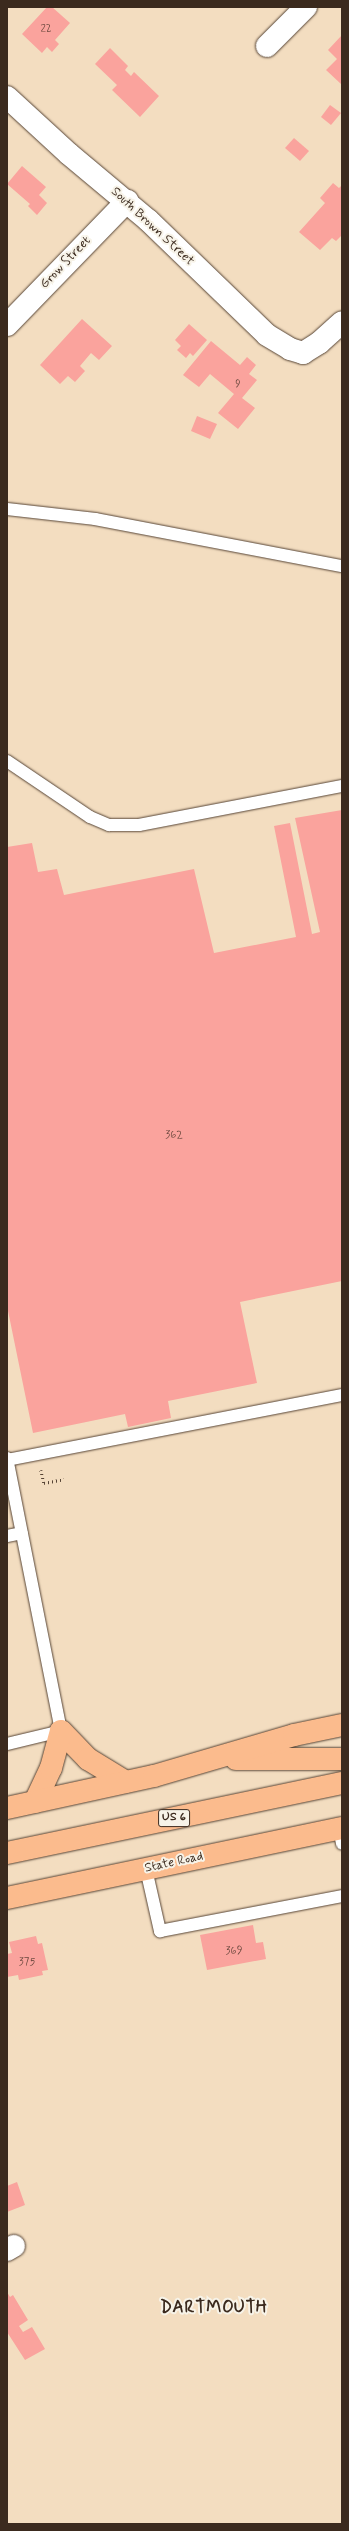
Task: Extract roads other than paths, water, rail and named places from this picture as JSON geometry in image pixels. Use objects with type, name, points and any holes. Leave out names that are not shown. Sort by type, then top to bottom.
[{"type":"main road","points":[[7,1808],[126,1782],[217,1758],[294,1735],[342,1725]]},
{"type":"main road","points":[[61,1731],[88,1759],[126,1782]]},
{"type":"main road","points":[[35,1802],[51,1768],[61,1731]]},
{"type":"main road","points":[[217,1758],[342,1759]]},
{"type":"main road","name":"US 6","points":[[7,1853],[342,1783]]},
{"type":"main road","name":"State Road","points":[[7,1898],[146,1869],[341,1833]]},
{"type":"street","points":[[267,46],[306,7]]},
{"type":"street","name":"South Brown Street","points":[[7,97],[69,154],[127,201],[267,336],[300,352],[314,347],[342,322]]},
{"type":"street","name":"Grow Street","points":[[7,325],[127,201]]},
{"type":"lane","points":[[7,509],[95,519],[342,566]]},
{"type":"lane","points":[[7,761],[90,817],[110,825],[139,825],[342,786]]},
{"type":"lane","points":[[7,1744],[61,1731],[7,1459],[342,1395]]},
{"type":"lane","points":[[7,1536],[22,1533]]},
{"type":"lane","points":[[146,1869],[160,1931],[342,1896]]},
{"type":"district","name":"DARTMOUTH","points":[[214,2308]]}]
